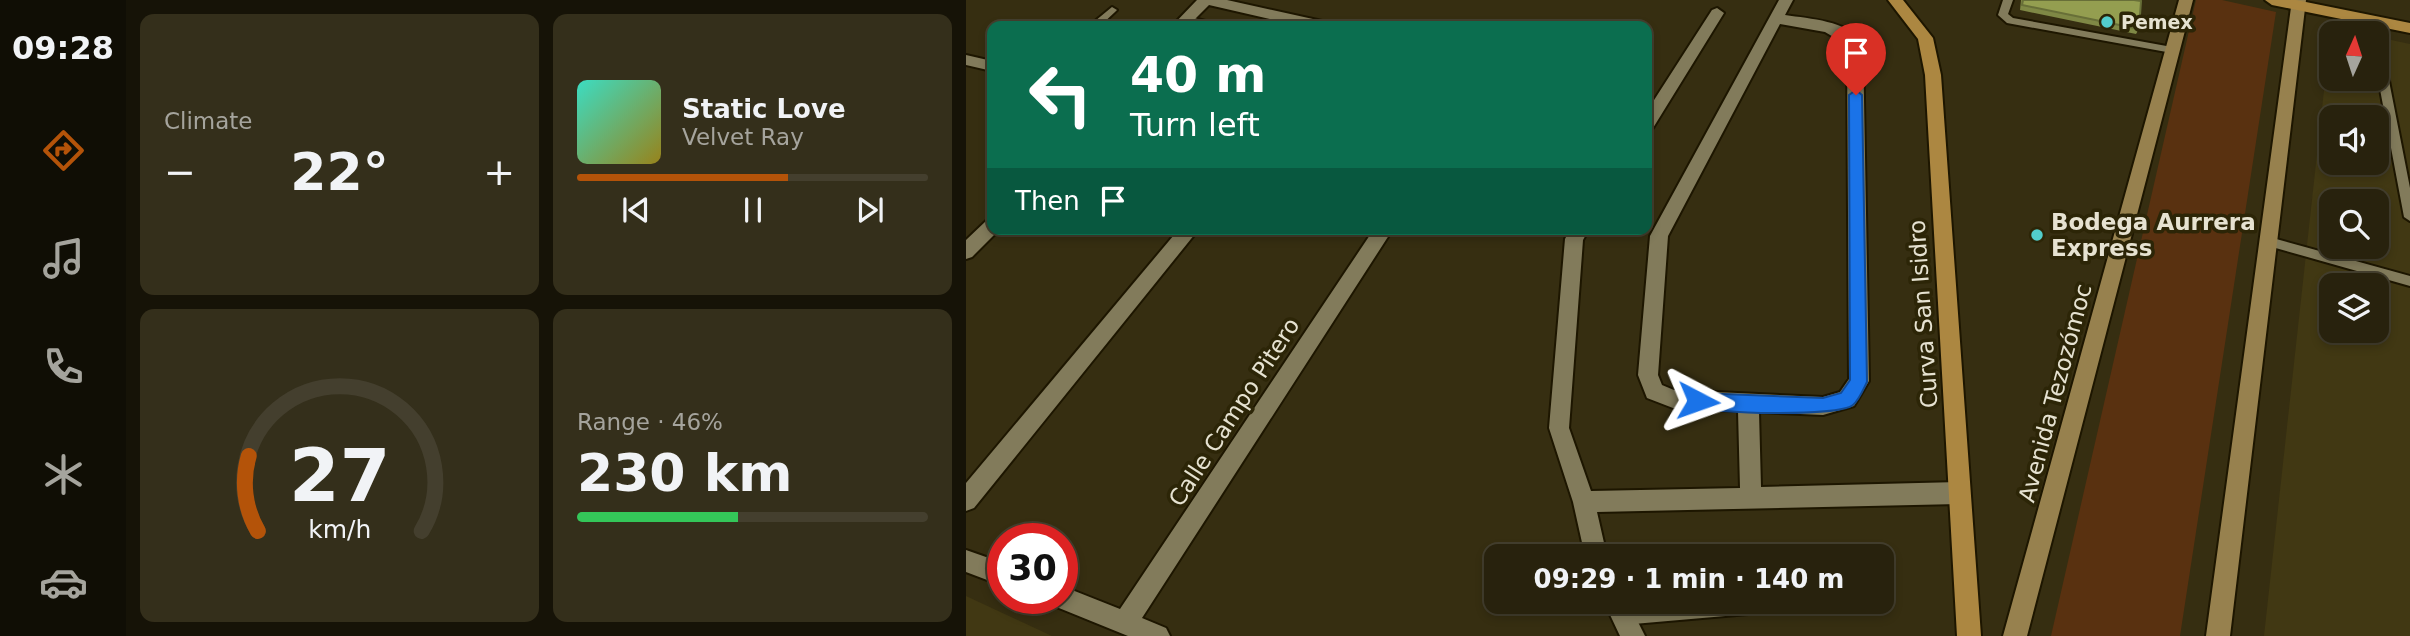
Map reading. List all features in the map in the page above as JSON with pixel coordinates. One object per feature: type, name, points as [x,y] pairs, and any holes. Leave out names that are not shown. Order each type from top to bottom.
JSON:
[{"type":"main road","name":"Curva San Isidro","points":[[1895,0],[1925,38],[1933,75],[1969,636]]},
{"type":"main road","name":"Avenida Tezozómoc","points":[[2015,636],[2186,0]]},
{"type":"main road","points":[[2272,0],[2299,3],[2355,21]]},
{"type":"main road","points":[[2218,636],[2299,3]]},
{"type":"main road","points":[[2389,27],[2410,28]]},
{"type":"street","points":[[1185,21],[1206,0],[1300,21]]},
{"type":"street","points":[[1778,19],[1834,29],[1847,34],[1855,43],[1858,382],[1847,399],[1823,406],[1748,405],[1674,399],[1654,391],[1648,375],[1659,236],[1786,0]]},
{"type":"street","points":[[1652,116],[1717,13]]},
{"type":"street","points":[[967,61],[987,65]]},
{"type":"street","points":[[966,252],[987,231]]},
{"type":"street","points":[[966,500],[1185,235]]},
{"type":"street","name":"Calle Campo Pitero","points":[[1126,622],[1380,235]]},
{"type":"street","points":[[1576,235],[1559,428],[1584,502],[1593,544]]},
{"type":"street","points":[[1748,405],[1751,499]]},
{"type":"street","points":[[1584,502],[1959,493]]},
{"type":"street","points":[[966,561],[987,569]]},
{"type":"street","points":[[1078,604],[1158,636]]},
{"type":"lane","points":[[2008,0],[2003,15],[2010,21],[2172,50]]},
{"type":"lane","points":[[1099,21],[1111,10]]},
{"type":"lane","points":[[2386,91],[2410,217]]},
{"type":"lane","points":[[2269,243],[2410,281]]},
{"type":"lane","points":[[1624,618],[1670,614]]},
{"type":"shaded area","points":[[2196,0],[2222,0],[2276,12],[2180,636],[2051,636]]},
{"type":"shaded area","points":[[2389,40],[2410,44],[2410,636],[2264,636],[2319,136],[2319,175],[2389,175],[2389,105],[2322,105],[2324,91],[2389,91]]},
{"type":"shaded area","points":[[966,596],[987,606],[987,614],[1005,614],[1052,636],[966,636]]},
{"type":"building","name":"Pemex","points":[[2023,0],[2141,1],[2139,29],[2022,5]]},
{"type":"place","name":"Pemex","points":[[2107,22]]},
{"type":"place","name":"Bodega Aurrera Express","points":[[2037,235]]},
{"type":"route","points":[[1698,401],[1823,406],[1847,399],[1858,382],[1856,95]]}]
